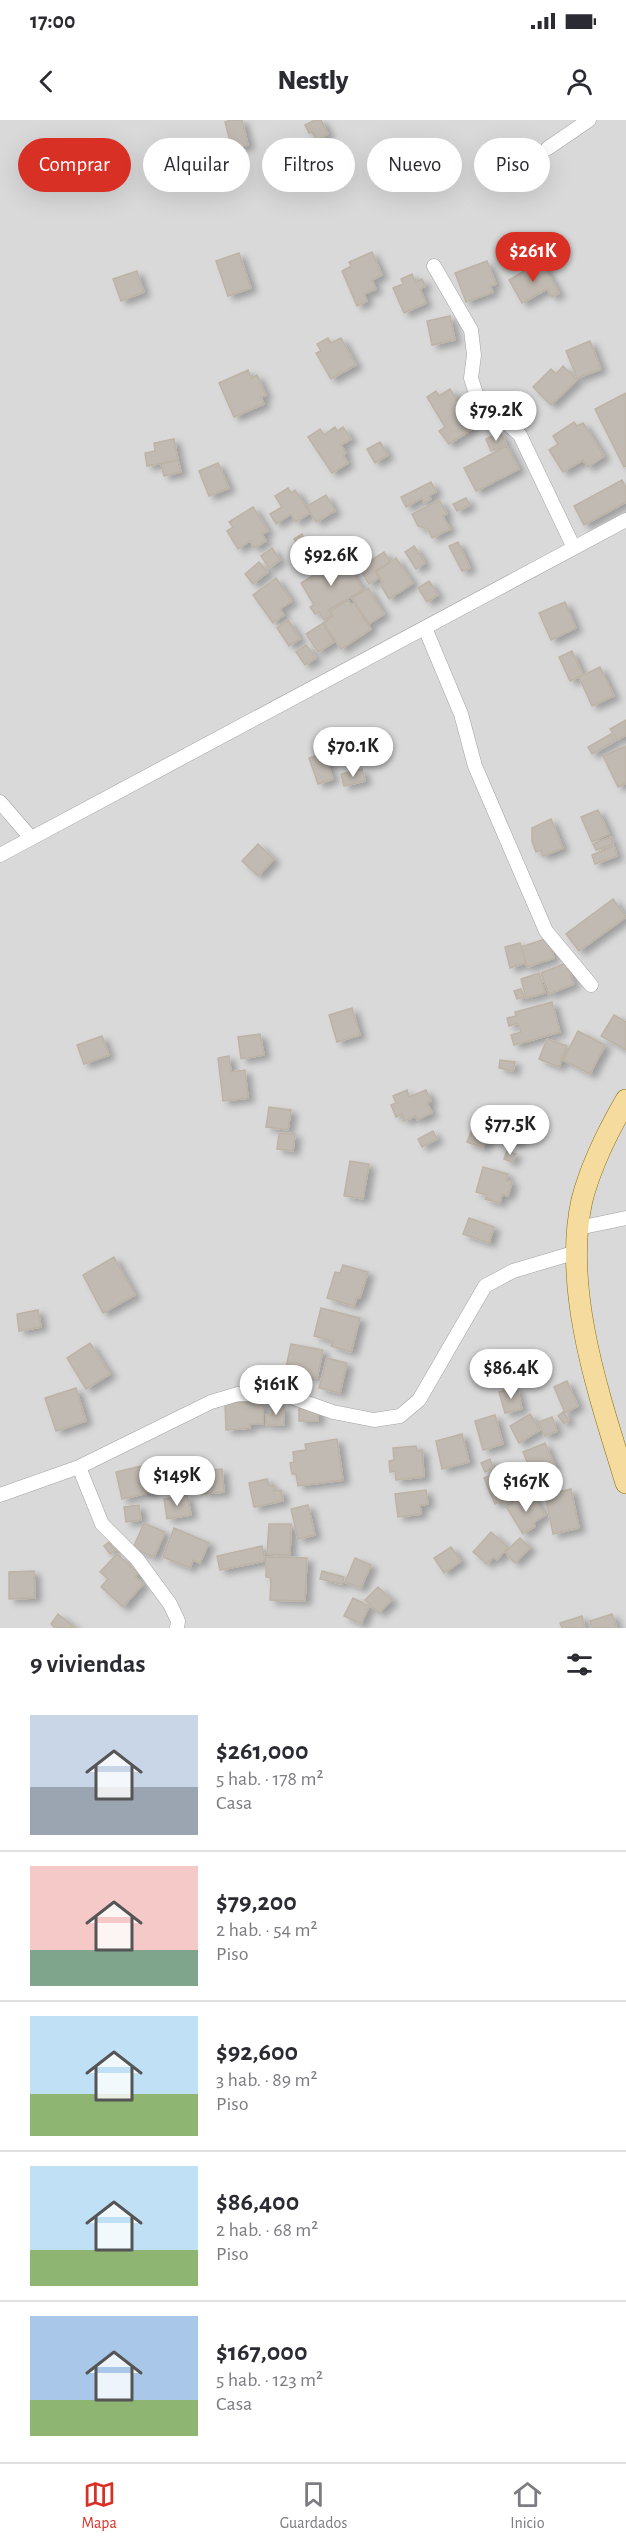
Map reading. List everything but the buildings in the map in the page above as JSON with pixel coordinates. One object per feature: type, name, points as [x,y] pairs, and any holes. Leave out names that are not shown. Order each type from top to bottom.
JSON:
[{"type":"main road","points":[[626,1100],[607,1132],[582,1200],[577,1252],[578,1287],[593,1375],[626,1483]]},
{"type":"street","points":[[550,147],[589,120]]},
{"type":"street","points":[[434,267],[471,330],[474,354],[471,378],[476,394],[520,435],[574,548]]},
{"type":"street","points":[[0,855],[626,520]]},
{"type":"street","points":[[425,628],[461,714],[475,765],[546,931],[591,985]]},
{"type":"street","points":[[0,802],[31,838]]},
{"type":"street","points":[[578,1228],[626,1218]]},
{"type":"street","points":[[0,1495],[79,1467],[211,1402],[238,1394],[285,1395],[333,1412],[374,1420],[400,1416],[419,1400],[485,1286],[513,1270],[577,1252]]},
{"type":"street","points":[[79,1467],[102,1524],[137,1559],[170,1604],[178,1621],[177,1628]]},
{"type":"shaded area","points":[[0,120],[626,120],[626,1628],[0,1628]]}]
